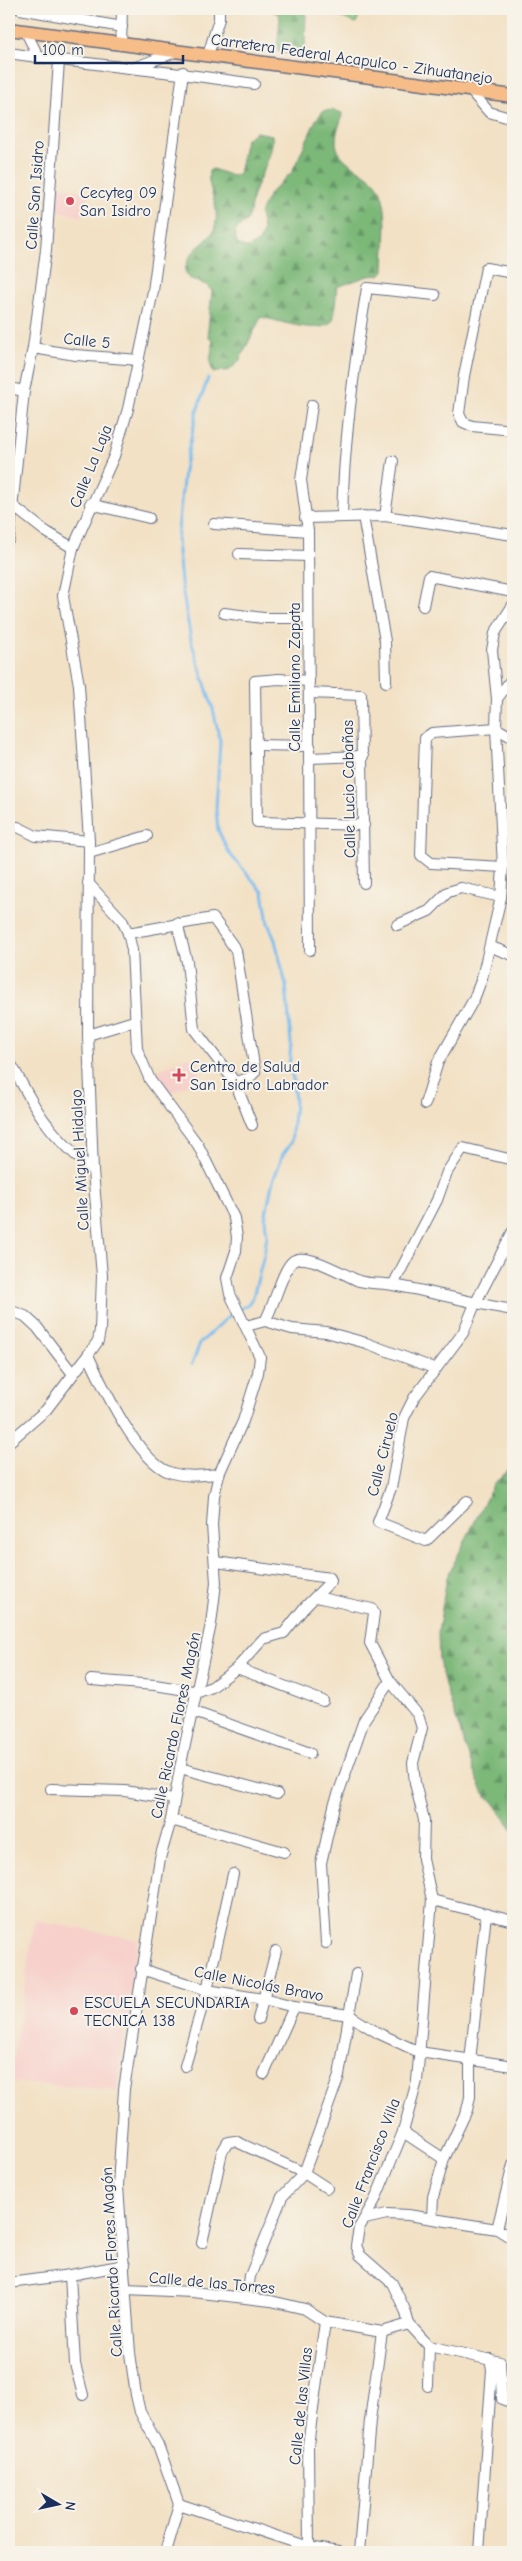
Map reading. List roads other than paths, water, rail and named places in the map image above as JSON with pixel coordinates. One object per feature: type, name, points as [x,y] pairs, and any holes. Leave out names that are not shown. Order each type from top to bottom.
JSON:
[{"type":"main road","name":"Carretera Federal Acapulco - Zihuatanejo","points":[[9,29],[513,96]]},
{"type":"street","points":[[20,9],[122,27]]},
{"type":"street","points":[[121,45],[122,9]]},
{"type":"street","points":[[208,55],[219,19],[219,9]]},
{"type":"street","points":[[26,32],[38,58]]},
{"type":"street","points":[[132,68],[175,52]]},
{"type":"street","points":[[9,53],[59,61],[183,72],[254,84]]},
{"type":"street","name":"Calle San Isidro","points":[[9,539],[24,391],[33,348],[46,250],[59,61]]},
{"type":"street","name":"Calle La Laja","points":[[89,841],[79,685],[63,596],[73,548],[90,504],[114,456],[139,360],[153,291],[183,72]]},
{"type":"street","points":[[470,90],[489,112],[513,119]]},
{"type":"street","points":[[513,273],[486,268],[459,414],[463,422],[472,426],[513,430]]},
{"type":"street","points":[[342,517],[344,451],[351,408],[354,363],[367,288],[435,295]]},
{"type":"street","name":"Calle 5","points":[[33,348],[76,355],[139,360]]},
{"type":"street","points":[[9,388],[24,391]]},
{"type":"street","name":"Calle Emiliano Zapata","points":[[310,950],[308,531],[301,480],[312,405]]},
{"type":"street","points":[[385,516],[393,462]]},
{"type":"street","points":[[90,504],[149,518]]},
{"type":"street","points":[[13,506],[73,548]]},
{"type":"street","points":[[363,516],[385,641],[386,682]]},
{"type":"street","points":[[305,518],[385,516],[513,535]]},
{"type":"street","points":[[214,524],[308,531]]},
{"type":"street","points":[[239,554],[308,556]]},
{"type":"street","points":[[423,606],[429,576],[513,592]]},
{"type":"street","points":[[425,1104],[438,1062],[474,999],[490,947],[501,897],[503,867],[496,728],[497,699],[492,650],[495,633],[513,606]]},
{"type":"street","points":[[224,613],[263,618],[308,618]]},
{"type":"street","points":[[497,699],[513,677]]},
{"type":"street","points":[[309,681],[255,680],[257,822],[364,825]]},
{"type":"street","name":"Calle Lucio Cabañas","points":[[309,693],[361,695],[364,883]]},
{"type":"street","points":[[503,867],[431,863],[421,855],[425,738],[432,733],[496,728],[513,738]]},
{"type":"street","points":[[257,745],[310,746]]},
{"type":"street","points":[[309,758],[363,756]]},
{"type":"street","points":[[9,826],[18,827],[36,836],[89,841]]},
{"type":"street","points":[[89,854],[147,836]]},
{"type":"street","name":"Calle Miguel Hidalgo","points":[[9,1442],[46,1410],[88,1355],[98,1340],[100,1330],[102,1276],[93,1171],[88,1035],[89,841]]},
{"type":"street","points":[[88,883],[122,920],[128,933],[213,918],[236,950],[255,1072],[249,1078],[236,1082]]},
{"type":"street","points":[[397,925],[429,911],[448,892],[461,888],[501,897]]},
{"type":"street","points":[[177,923],[187,962],[194,1028],[236,1082],[252,1125]]},
{"type":"street","name":"Calle Ricardo Flores Magón","points":[[128,933],[132,950],[134,1021],[137,1049],[150,1080],[198,1145],[234,1218],[237,1236],[236,1251],[227,1278],[230,1294],[260,1357],[258,1373],[243,1421],[219,1474],[214,1496],[212,1525],[216,1562],[211,1624],[194,1712],[173,1799],[171,1820],[160,1858],[141,1969],[124,2090],[118,2186],[125,2265],[125,2289],[136,2395],[140,2412],[171,2476],[179,2504]]},
{"type":"street","points":[[490,947],[513,955]]},
{"type":"street","points":[[88,1035],[134,1021]]},
{"type":"street","points":[[9,1061],[25,1091],[47,1124],[65,1146],[93,1171]]},
{"type":"street","points":[[393,1284],[437,1200],[448,1172],[463,1148],[513,1160]]},
{"type":"street","name":"Calle Ciruelo","points":[[467,1501],[426,1541],[378,1522],[391,1488],[404,1418],[414,1398],[463,1333],[475,1304],[513,1231]]},
{"type":"street","points":[[265,1321],[272,1309],[286,1270],[297,1259],[311,1259],[362,1282],[393,1284],[475,1304],[513,1310]]},
{"type":"street","points":[[9,1310],[25,1316],[38,1328],[73,1374]]},
{"type":"street","points":[[246,1326],[265,1321],[292,1329],[326,1332],[366,1343],[436,1369]]},
{"type":"street","points":[[88,1355],[110,1403],[147,1455],[167,1472],[180,1476],[219,1474]]},
{"type":"street","points":[[91,1680],[154,1685],[198,1692],[212,1686],[238,1668],[262,1639],[284,1633],[304,1608],[331,1581],[330,1578],[216,1562]]},
{"type":"street","name":"Calle Francisco Villa","points":[[316,1597],[372,1609],[374,1613],[370,1643],[390,1681],[418,1715],[422,1728],[414,1769],[424,1820],[423,1859],[432,1900],[417,2081],[403,2132],[375,2200],[359,2228],[356,2245],[360,2255],[392,2283],[405,2310],[409,2324],[429,2346]]},
{"type":"street","points":[[238,1668],[323,1701]]},
{"type":"street","points":[[326,1943],[321,1863],[334,1806],[364,1720],[390,1681]]},
{"type":"street","points":[[194,1712],[310,1753]]},
{"type":"street","points":[[180,1768],[277,1794]]},
{"type":"street","points":[[51,1789],[125,1791],[173,1799]]},
{"type":"street","points":[[171,1820],[284,1852]]},
{"type":"street","points":[[185,2066],[207,1990],[233,1874]]},
{"type":"street","points":[[432,1900],[513,1921]]},
{"type":"street","points":[[432,2218],[433,2197],[444,2159],[467,2110],[470,2097],[470,2061],[486,1914]]},
{"type":"street","points":[[258,2018],[276,1952]]},
{"type":"street","name":"Calle Nicolás Bravo","points":[[141,1969],[207,1990],[263,1999],[294,2007],[349,2015],[378,2033],[419,2052],[513,2066]]},
{"type":"street","points":[[247,2298],[250,2276],[282,2197],[304,2173],[339,2076],[356,1974]]},
{"type":"street","points":[[264,2074],[294,2007]]},
{"type":"street","points":[[403,2132],[444,2159]]},
{"type":"street","points":[[202,2243],[222,2152],[228,2142],[235,2140],[304,2173],[327,2188]]},
{"type":"street","points":[[497,2229],[513,2165]]},
{"type":"street","points":[[375,2200],[387,2214]]},
{"type":"street","points":[[365,2219],[387,2214],[432,2218],[497,2229],[513,2239]]},
{"type":"street","points":[[9,2282],[70,2276],[125,2265]]},
{"type":"street","points":[[70,2276],[75,2364],[83,2395]]},
{"type":"street","name":"Calle de las Torres","points":[[125,2289],[193,2292],[247,2298],[305,2309],[325,2322],[382,2332],[409,2324]]},
{"type":"street","name":"Calle de las Villas","points":[[310,2550],[308,2445],[325,2322]]},
{"type":"street","points":[[359,2552],[370,2420],[382,2332]]},
{"type":"street","points":[[428,2386],[429,2346],[500,2362],[502,2398],[513,2403]]},
{"type":"street","points":[[480,2552],[492,2369],[490,2359]]},
{"type":"street","points":[[165,2552],[179,2504],[310,2550],[338,2552]]},
{"type":"waterway","points":[[192,1364],[200,1343],[228,1317],[248,1304],[253,1297],[264,1255],[267,1235],[265,1219],[272,1184],[283,1154],[291,1143],[295,1104],[293,1078],[289,1068],[291,1043],[286,985],[275,940],[268,923],[263,892],[229,853],[218,830],[216,809],[220,741],[213,709],[191,640],[181,582],[177,542],[184,470],[197,411],[208,378]]},
{"type":"place","name":"Cecyteg 09 San Isidro","points":[[70,201]]},
{"type":"place","name":"Centro de Salud San Isidro Labrador","points":[[179,1075]]},
{"type":"place","name":"ESCUELA SECUNDARIA TECNICA 138","points":[[74,2011]]}]
